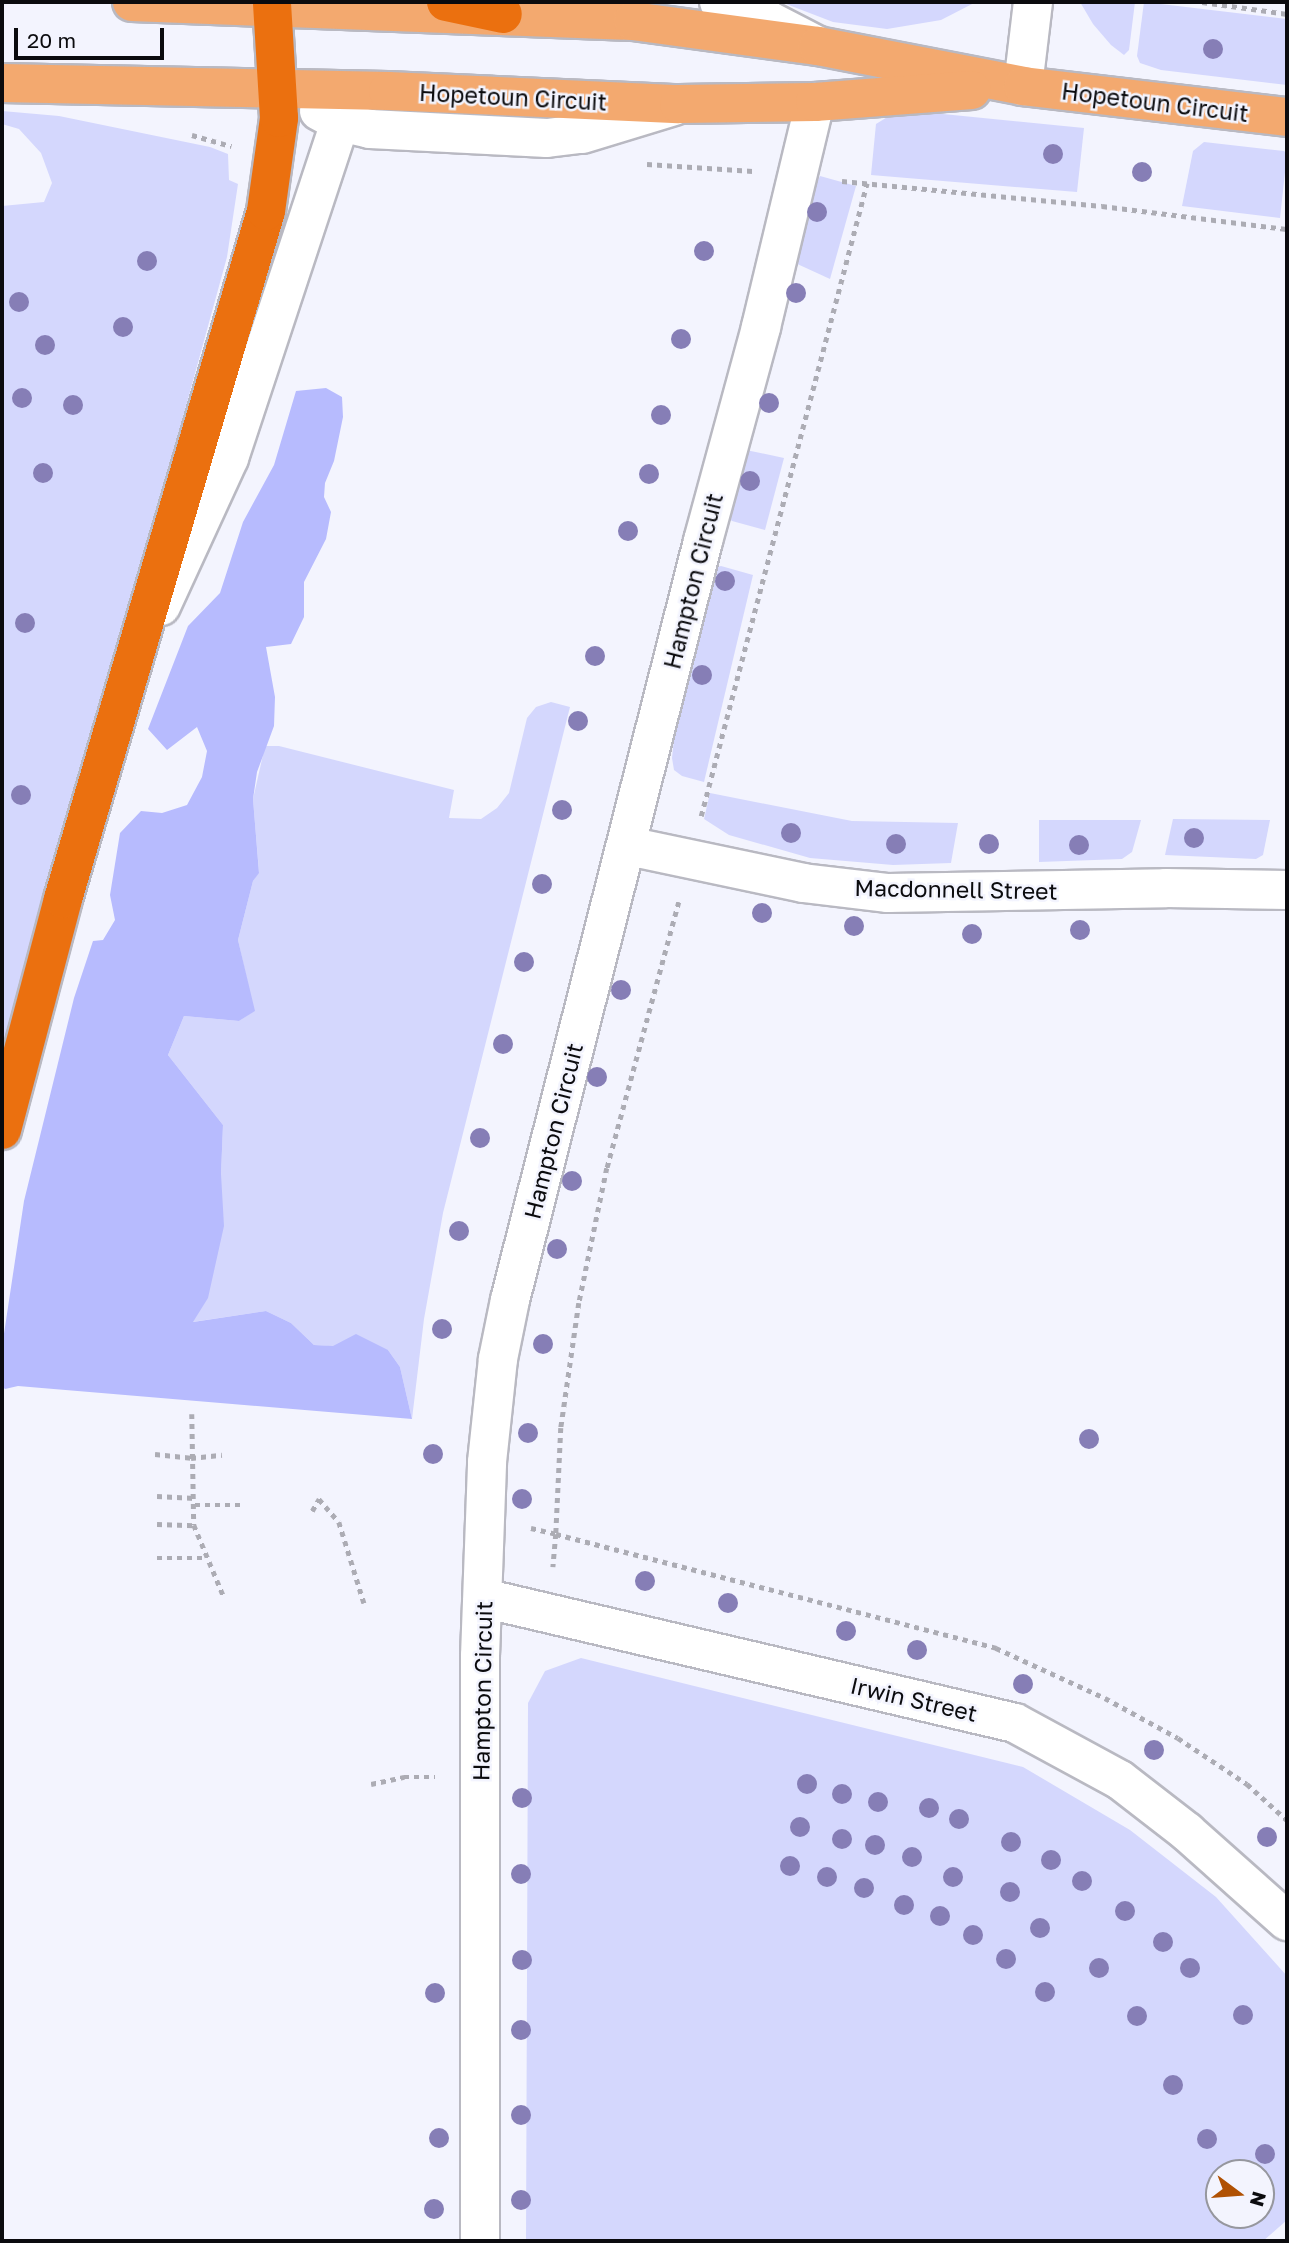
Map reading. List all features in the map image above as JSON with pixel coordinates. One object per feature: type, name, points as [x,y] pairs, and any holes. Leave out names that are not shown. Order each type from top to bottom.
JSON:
[{"type":"highway","points":[[446,2],[503,14]]},
{"type":"highway","points":[[2,1130],[63,899],[266,211],[278,142],[278,3]]},
{"type":"main road","name":"Hopetoun Circuit","points":[[132,2],[278,3],[633,21],[818,46],[1023,86],[1287,117]]},
{"type":"main road","name":"Hampton Circuit","points":[[815,102],[818,46]]},
{"type":"main road","name":"Hopetoun Circuit","points":[[2,83],[277,89],[679,104],[815,102],[1023,86]]},
{"type":"street","name":"Hopetoun Circuit","points":[[719,2],[768,20],[818,46]]},
{"type":"street","points":[[1023,86],[1032,2]]},
{"type":"street","points":[[277,89],[340,122],[393,131],[556,138],[583,134],[679,104]]},
{"type":"street","name":"Hampton Circuit","points":[[480,2241],[480,1656],[487,1462],[498,1359],[527,1234],[628,846],[815,102]]},
{"type":"street","points":[[128,677],[229,458],[340,122]]},
{"type":"street","name":"Macdonnell Street","points":[[628,846],[803,883],[888,893],[1166,888],[1287,890]]},
{"type":"street","name":"Irwin Street","points":[[483,1598],[1015,1723],[1120,1780],[1187,1832],[1287,1921]]},
{"type":"path","points":[[1202,2],[1287,14]]},
{"type":"path","points":[[747,170],[1130,209],[1287,229]]},
{"type":"path","points":[[867,183],[607,1168],[579,1303],[561,1428],[556,1534],[996,1648],[1105,1698],[1178,1738],[1247,1784],[1287,1820]]},
{"type":"path","points":[[192,1414],[194,1525],[224,1597]]},
{"type":"path","points":[[155,1454],[191,1458],[222,1455]]},
{"type":"path","points":[[157,1496],[195,1498]]},
{"type":"path","points":[[312,1511],[319,1499],[339,1522],[364,1603]]},
{"type":"path","points":[[195,1505],[243,1505]]},
{"type":"path","points":[[157,1524],[194,1525]]},
{"type":"path","points":[[157,1558],[207,1558]]},
{"type":"path","points":[[371,1784],[404,1777],[438,1777]]},
{"type":"shaded area","points":[[781,2],[976,2],[941,20],[887,29],[833,22]]},
{"type":"shaded area","points":[[1080,2],[1135,2],[1129,50],[1124,55],[1111,45],[1093,24]]},
{"type":"shaded area","points":[[1144,2],[1287,19],[1287,85],[1161,70],[1140,63],[1137,56]]},
{"type":"shaded area","points":[[2,111],[59,116],[210,147],[228,154],[229,180],[238,184],[227,257],[2,1076],[2,206],[44,202],[52,183],[41,153],[19,129],[2,124]]},
{"type":"shaded area","points":[[913,111],[1084,128],[1077,192],[871,175],[876,124],[889,116]]},
{"type":"shaded area","points":[[1204,142],[1284,151],[1287,154],[1280,218],[1182,206],[1193,151]]},
{"type":"shaded area","points":[[820,176],[856,186],[830,279],[793,262],[810,197]]},
{"type":"shaded area","points":[[326,388],[342,397],[343,417],[334,461],[325,483],[324,497],[331,512],[326,539],[304,582],[304,617],[291,644],[266,647],[275,697],[274,726],[257,772],[253,799],[259,873],[253,881],[238,940],[255,1011],[239,1021],[184,1016],[168,1055],[223,1125],[221,1174],[224,1226],[208,1298],[193,1322],[266,1311],[291,1323],[314,1345],[333,1346],[356,1334],[388,1350],[400,1367],[412,1419],[18,1386],[5,1389],[2,1386],[2,1347],[24,1201],[74,998],[93,941],[103,940],[115,920],[110,895],[120,833],[141,811],[162,813],[187,805],[202,777],[207,751],[197,727],[167,750],[148,729],[188,626],[220,593],[243,522],[274,465],[296,391]]},
{"type":"shaded area","points":[[746,450],[784,458],[765,530],[732,521],[728,517]]},
{"type":"shaded area","points":[[717,567],[753,575],[704,782],[682,776],[674,770],[672,758],[675,729]]},
{"type":"shaded area","points":[[551,702],[570,707],[443,1213],[424,1319],[412,1419],[400,1367],[388,1350],[314,1345],[291,1323],[266,1311],[192,1322],[221,1174],[223,1125],[168,1055],[184,1016],[239,1021],[254,1011],[238,940],[253,881],[259,872],[253,799],[265,746],[279,746],[454,790],[449,818],[481,819],[497,808],[509,793],[527,718],[536,707]]},
{"type":"shaded area","points":[[710,793],[852,821],[958,823],[951,863],[893,865],[810,858],[729,835],[704,819]]},
{"type":"shaded area","points":[[1173,819],[1270,820],[1263,855],[1256,859],[1165,855]]},
{"type":"shaded area","points":[[1039,820],[1141,820],[1132,852],[1122,859],[1039,862]]},
{"type":"shaded area","points":[[581,1658],[1023,1767],[1130,1830],[1216,1897],[1287,1976],[1287,2220],[1263,2241],[526,2241],[528,1703],[545,1671]]}]
